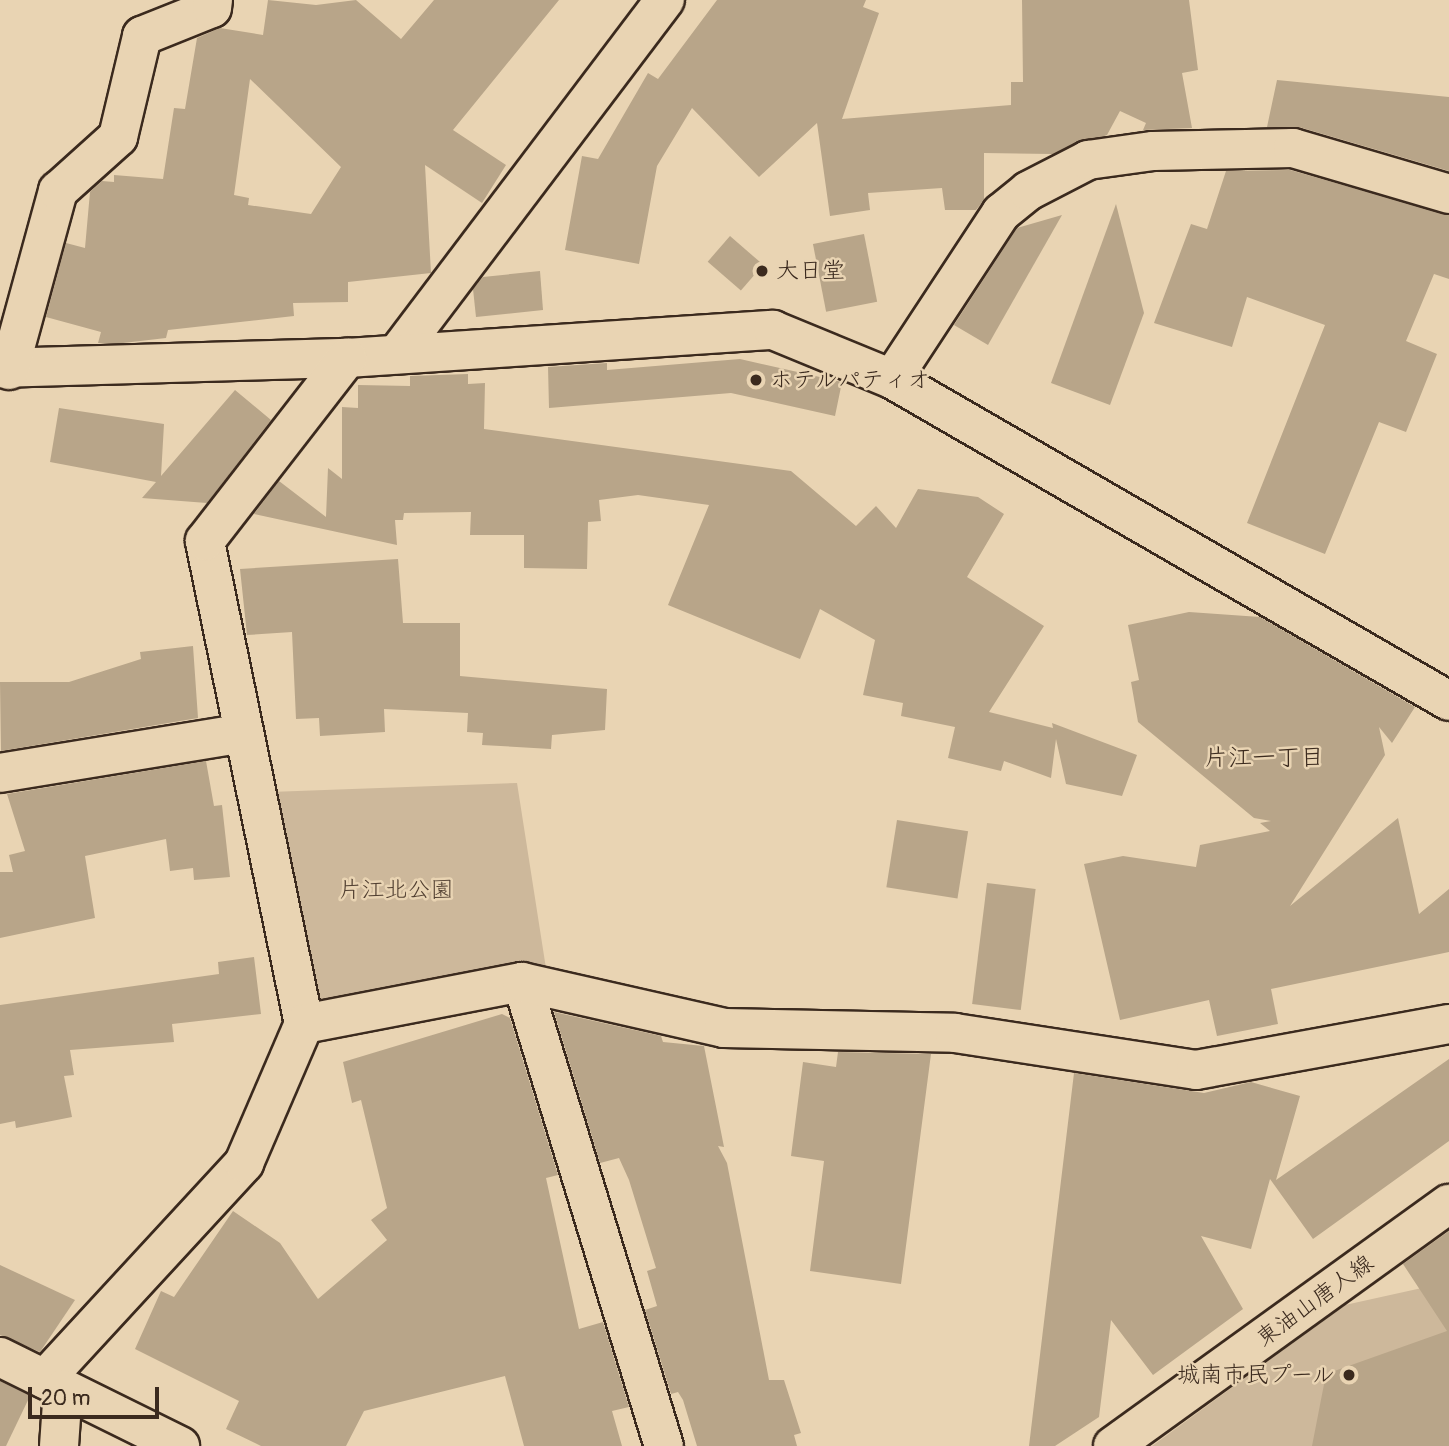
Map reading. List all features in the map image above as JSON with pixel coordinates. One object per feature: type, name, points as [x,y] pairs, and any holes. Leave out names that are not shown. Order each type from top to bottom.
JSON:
[{"type":"street","points":[[213,0],[212,8],[142,36],[118,137],[58,191],[4,369],[347,358],[773,330],[892,379],[1449,701]]},
{"type":"street","points":[[397,354],[665,0]]},
{"type":"street","points":[[892,379],[1001,213],[1028,191],[1088,160],[1153,151],[1293,148],[1449,194]]},
{"type":"street","points":[[59,1446],[54,1384],[244,1163],[304,1024],[205,541],[347,358]]},
{"type":"street","points":[[0,773],[243,733]]},
{"type":"street","points":[[304,1024],[522,982],[724,1028],[955,1034],[1196,1070],[1449,1024]]},
{"type":"street","points":[[522,982],[664,1446]]},
{"type":"street","name":"東油山唐人線","points":[[1113,1446],[1449,1204]]},
{"type":"street","points":[[0,1357],[180,1446]]},
{"type":"green space","name":"片江北公園","points":[[517,783],[547,975],[310,1006],[270,792]]},
{"type":"green space","name":"城南市民プール","points":[[1449,1282],[1449,1446],[1152,1446],[1345,1305]]},
{"type":"building","points":[[268,0],[316,5],[356,0],[401,39],[434,0],[559,0],[453,130],[506,165],[482,203],[425,165],[431,273],[348,282],[348,302],[293,303],[294,316],[168,330],[166,338],[123,343],[98,343],[101,332],[46,317],[66,243],[85,248],[90,192],[102,181],[114,182],[114,175],[163,179],[174,108],[185,109],[197,38],[220,28],[263,35]],"holes":[[[250,79],[341,167],[311,214],[248,205],[249,198],[234,195]]]},
{"type":"building","points":[[717,0],[866,0],[863,7],[879,13],[842,119],[1011,105],[1011,82],[1023,82],[1022,0],[1189,0],[1198,70],[1182,73],[1192,128],[1143,130],[1146,123],[1120,111],[1107,135],[1053,154],[984,153],[984,200],[976,210],[945,210],[942,188],[868,193],[870,210],[830,216],[817,123],[759,177],[692,108],[657,166],[639,264],[565,250],[582,156],[598,159],[648,73],[658,79]]},
{"type":"building","points":[[1277,80],[1449,97],[1449,171],[1299,127],[1267,127]]},
{"type":"building","points":[[1290,170],[1449,215],[1449,279],[1434,274],[1406,341],[1437,354],[1406,432],[1379,422],[1325,554],[1247,523],[1325,325],[1247,297],[1232,347],[1154,323],[1191,224],[1207,229],[1226,171]]},
{"type":"building","points":[[1116,204],[1144,313],[1110,405],[1051,383]]},
{"type":"building","points":[[1062,215],[988,345],[954,325],[1017,228]]},
{"type":"building","points":[[864,234],[877,302],[826,312],[813,244]]},
{"type":"building","points":[[730,236],[763,265],[741,291],[708,262]]},
{"type":"building","points":[[540,271],[543,310],[476,317],[473,289],[483,277]]},
{"type":"building","points":[[740,359],[842,382],[835,416],[731,393],[549,408],[548,367],[607,363],[607,370]]},
{"type":"building","points":[[468,374],[468,384],[485,383],[484,429],[791,471],[856,526],[876,506],[896,528],[918,489],[978,497],[1004,514],[967,577],[1044,626],[989,712],[1053,728],[1052,723],[1137,755],[1122,796],[1066,784],[1056,739],[1051,778],[1004,761],[1001,771],[948,758],[955,727],[901,716],[903,703],[863,695],[875,640],[820,609],[800,659],[668,605],[709,505],[638,495],[599,500],[601,521],[588,522],[587,569],[524,568],[524,535],[470,535],[471,512],[404,513],[403,520],[395,520],[397,545],[254,514],[279,481],[326,517],[328,468],[342,479],[342,407],[358,408],[358,385],[410,386],[410,376]]},
{"type":"building","points":[[235,390],[271,420],[207,503],[142,498],[156,482],[50,462],[59,408],[164,424],[161,476]]},
{"type":"building","points":[[398,559],[403,623],[460,623],[460,676],[607,689],[605,730],[552,735],[551,749],[482,745],[483,733],[467,732],[468,713],[384,709],[385,732],[320,736],[319,718],[296,719],[292,632],[247,635],[240,569]]},
{"type":"building","points":[[1189,612],[1260,617],[1415,707],[1392,743],[1379,727],[1385,755],[1290,906],[1398,818],[1419,914],[1449,889],[1449,952],[1271,989],[1278,1024],[1217,1036],[1209,1000],[1120,1020],[1084,864],[1123,856],[1196,867],[1200,845],[1270,831],[1260,823],[1271,821],[1254,818],[1138,722],[1131,682],[1139,680],[1128,625]]},
{"type":"building","points":[[193,646],[198,718],[1,751],[0,682],[69,682],[141,659],[140,652]]},
{"type":"building","points":[[206,761],[214,806],[222,805],[230,877],[194,880],[193,868],[170,871],[166,839],[85,856],[95,918],[0,938],[0,872],[13,872],[9,855],[25,851],[7,794]]},
{"type":"building","points":[[897,820],[968,831],[957,898],[886,887]]},
{"type":"building","points":[[987,883],[1036,889],[1021,1010],[972,1004]]},
{"type":"building","points":[[254,957],[261,1014],[172,1024],[174,1042],[70,1050],[74,1075],[64,1076],[72,1117],[16,1128],[15,1121],[0,1124],[0,1005],[219,974],[218,962]]},
{"type":"building","points":[[554,1012],[661,1036],[663,1042],[704,1046],[724,1147],[718,1146],[727,1163],[769,1380],[784,1380],[801,1433],[794,1435],[797,1446],[697,1446],[683,1400],[678,1392],[671,1394],[645,1310],[657,1306],[647,1271],[656,1268],[629,1180],[619,1158],[600,1163]]},
{"type":"building","points":[[502,1014],[510,1018],[558,1175],[546,1178],[579,1329],[603,1322],[629,1407],[612,1411],[622,1446],[524,1446],[505,1376],[364,1411],[346,1446],[261,1446],[226,1429],[239,1401],[135,1349],[161,1291],[174,1297],[233,1211],[280,1243],[318,1299],[387,1240],[371,1220],[387,1208],[361,1100],[352,1103],[343,1062]]},
{"type":"building","points":[[838,1052],[931,1054],[901,1284],[810,1271],[824,1161],[791,1156],[803,1062],[836,1067]]},
{"type":"building","points":[[1449,1059],[1449,1141],[1313,1239],[1270,1179],[1251,1249],[1201,1236],[1243,1309],[1153,1375],[1111,1320],[1099,1417],[1055,1446],[1029,1446],[1074,1073],[1204,1093],[1251,1082],[1300,1096],[1276,1180]]},
{"type":"building","points":[[1449,1231],[1449,1446],[1312,1446],[1326,1374],[1447,1331],[1403,1264]]},
{"type":"building","points":[[0,1265],[75,1300],[40,1352],[0,1335]]},
{"type":"building","points":[[0,1381],[30,1396],[6,1446],[0,1446]]},
{"type":"place","name":"大日堂","points":[[762,271]]},
{"type":"place","name":"ホテルパティオ","points":[[756,380]]},
{"type":"place","name":"城南市民プール","points":[[1349,1375]]},
{"type":"district","name":"片江一丁目","points":[[1264,758]]}]
